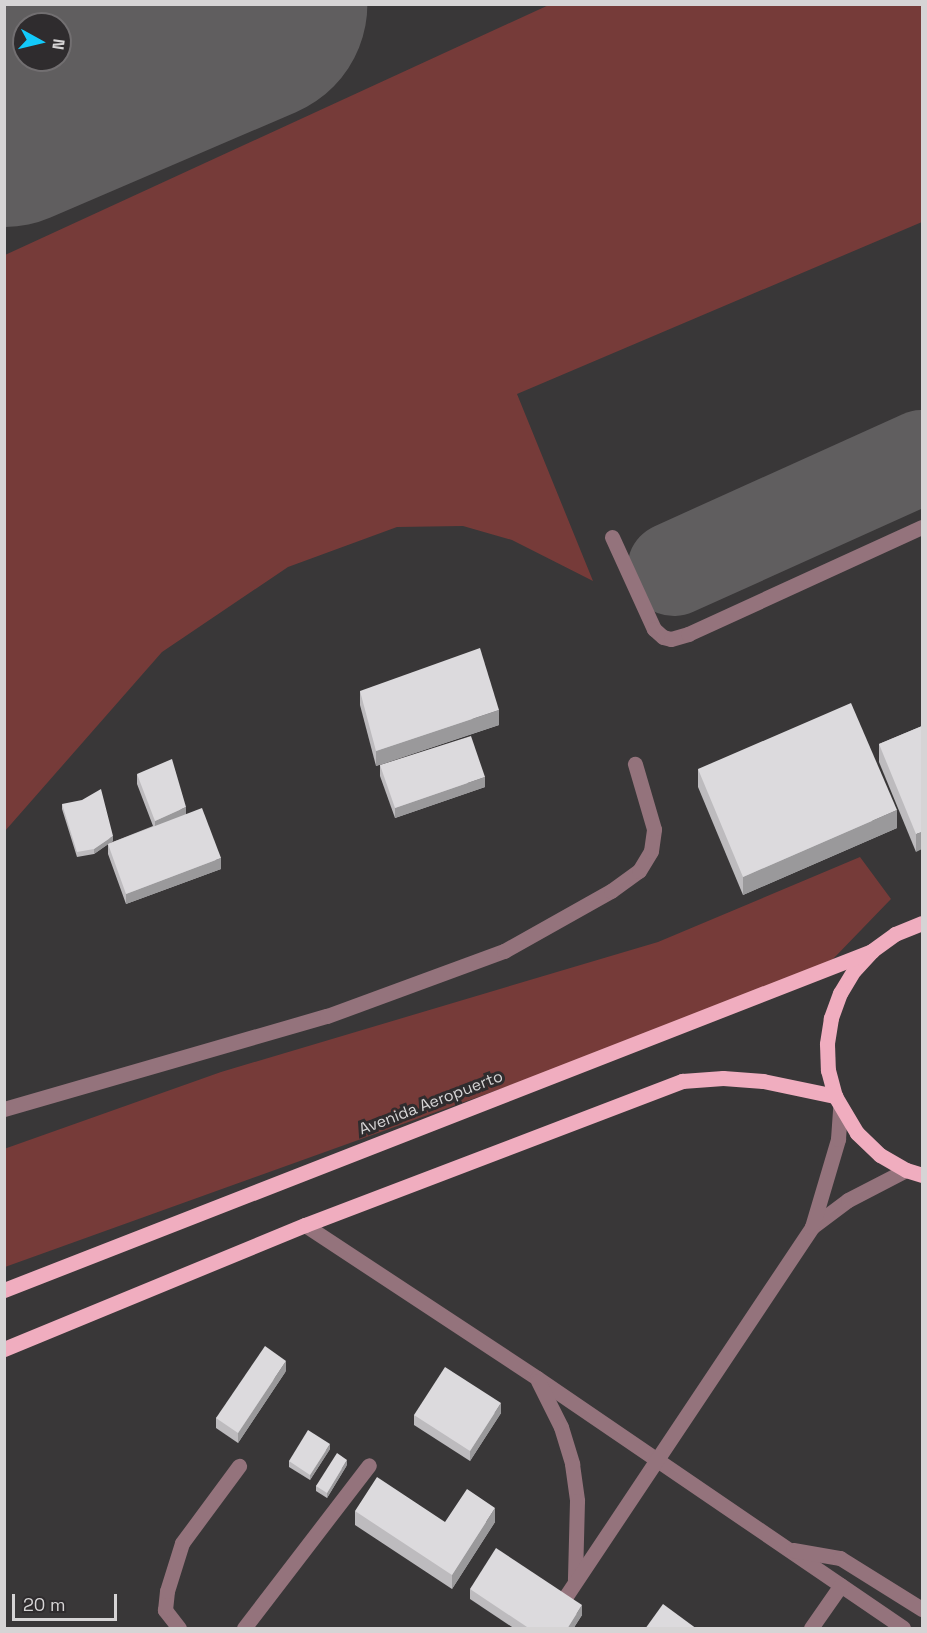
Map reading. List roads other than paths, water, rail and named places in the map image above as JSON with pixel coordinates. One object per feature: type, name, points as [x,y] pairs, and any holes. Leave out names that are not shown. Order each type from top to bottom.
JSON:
[{"type":"main road","points":[[922,923],[896,934],[872,951],[854,970],[840,993],[831,1018],[827,1044],[828,1062],[838,1102],[857,1133],[880,1155],[906,1170],[922,1175]]},
{"type":"main road","name":"Avenida Aeropuerto","points":[[4,1290],[872,951]]},
{"type":"main road","points":[[4,1349],[305,1225],[682,1081],[723,1078],[763,1081],[838,1102]]},
{"type":"street","points":[[612,537],[654,629],[663,637],[671,639],[922,527]]},
{"type":"street","points":[[4,1110],[327,1016],[504,951],[611,891],[639,871],[651,851],[654,829],[635,764]]},
{"type":"street","points":[[562,1602],[812,1227],[838,1139],[838,1102]]},
{"type":"street","points":[[812,1227],[848,1200],[906,1170]]},
{"type":"street","points":[[305,1225],[537,1378],[903,1629]]},
{"type":"street","points":[[537,1378],[561,1427],[572,1464],[577,1501],[575,1581]]},
{"type":"street","points":[[244,1629],[369,1465]]},
{"type":"street","points":[[179,1629],[165,1610],[167,1591],[182,1543],[239,1466]]},
{"type":"street","points":[[790,1550],[840,1558],[922,1609]]},
{"type":"street","points":[[811,1629],[841,1585]]}]
